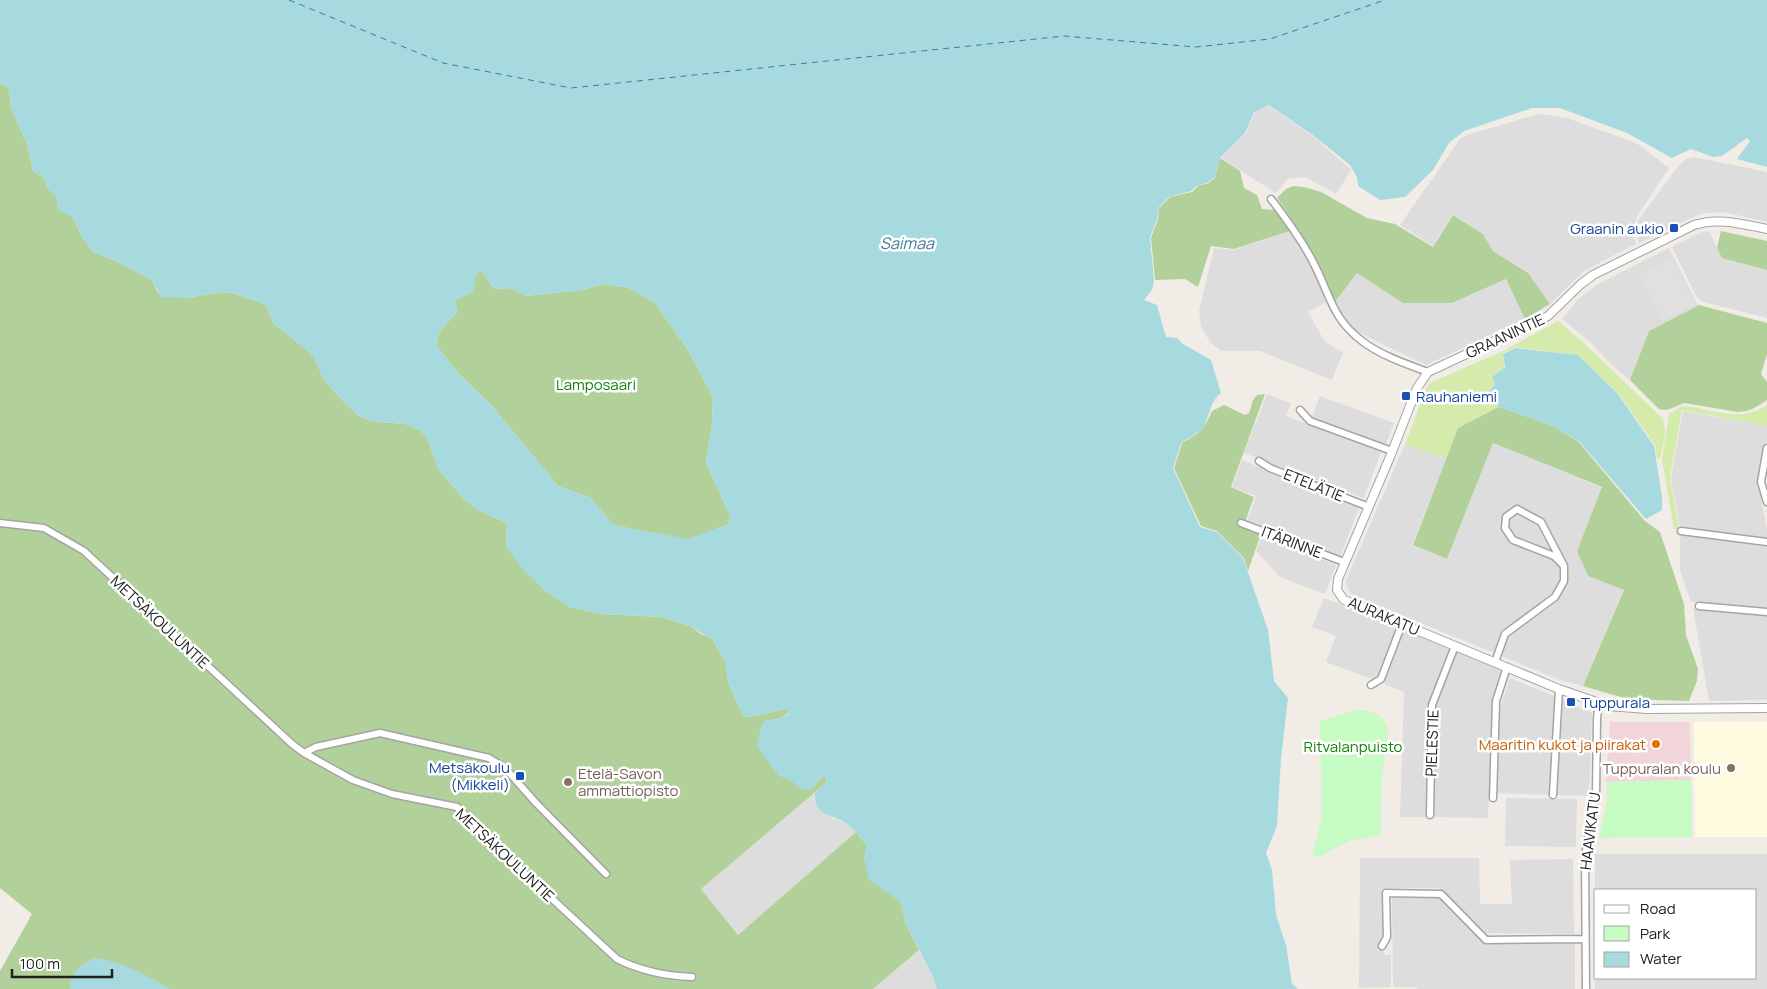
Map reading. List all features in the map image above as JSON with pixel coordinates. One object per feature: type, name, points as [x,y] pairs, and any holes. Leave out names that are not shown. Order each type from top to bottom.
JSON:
[{"type":"street","points":[[1271,199],[1299,236],[1317,270],[1334,310],[1345,325],[1361,340],[1375,349],[1428,372]]},
{"type":"street","name":"GRAANINTIE","points":[[1428,372],[1548,316],[1593,275],[1694,225],[1722,221],[1767,229]]},
{"type":"street","name":"AURAKATU","points":[[1428,372],[1416,388],[1369,507],[1344,562],[1337,585],[1340,597],[1559,689],[1599,703],[1623,708],[1647,709],[1767,708]]},
{"type":"street","points":[[1300,410],[1310,421],[1392,451]]},
{"type":"street","points":[[1767,448],[1761,482],[1767,502]]},
{"type":"street","name":"ETELÄTIE","points":[[1259,461],[1270,468],[1369,507]]},
{"type":"street","points":[[1495,662],[1505,634],[1555,598],[1564,581],[1564,566],[1541,522],[1518,509],[1506,517],[1505,528],[1513,540],[1554,556],[1564,566]]},
{"type":"street","name":"METSÄKOULUNTIE","points":[[0,523],[44,528],[84,551],[304,753],[353,780],[392,794],[457,807],[520,869],[617,959],[637,969],[692,977]]},
{"type":"street","name":"ITÄRINNE","points":[[1241,523],[1344,562]]},
{"type":"street","points":[[1681,531],[1767,542]]},
{"type":"street","points":[[1699,606],[1767,612]]},
{"type":"street","points":[[1370,685],[1381,679],[1402,624]]},
{"type":"street","name":"PIELESTIE","points":[[1430,815],[1432,705],[1455,646]]},
{"type":"street","points":[[1492,798],[1496,701],[1508,667]]},
{"type":"street","points":[[1553,795],[1559,689]]},
{"type":"street","name":"HAAVIKATU","points":[[1586,989],[1585,854],[1596,795],[1597,718],[1599,703]]},
{"type":"street","points":[[304,753],[316,747],[380,733],[489,758],[505,768],[536,803],[606,874]]},
{"type":"street","points":[[1382,946],[1387,937],[1386,892],[1441,894],[1486,940],[1585,939]]},
{"type":"shaded area","points":[[1269,106],[1314,137],[1351,170],[1336,194],[1302,177],[1288,179],[1276,193],[1221,158],[1246,133],[1255,111]]},
{"type":"shaded area","points":[[1542,114],[1567,118],[1633,142],[1669,168],[1637,216],[1632,233],[1636,244],[1584,271],[1550,304],[1528,273],[1493,251],[1483,234],[1453,214],[1433,246],[1400,225],[1460,139],[1467,135]]},
{"type":"shaded area","points":[[1694,157],[1767,172],[1767,222],[1720,212],[1700,214],[1639,243],[1636,226],[1639,219],[1679,165],[1686,159]]},
{"type":"shaded area","points":[[1291,231],[1314,270],[1326,302],[1308,312],[1325,342],[1343,352],[1332,380],[1260,351],[1221,351],[1210,342],[1201,327],[1199,311],[1214,248],[1234,250]]},
{"type":"shaded area","points":[[1709,231],[1722,258],[1767,270],[1767,318],[1703,302],[1696,296],[1672,247],[1702,232]]},
{"type":"shaded area","points":[[1669,248],[1698,305],[1649,331],[1630,380],[1614,367],[1589,341],[1562,319],[1578,299],[1598,284]]},
{"type":"shaded area","points":[[1672,257],[1696,304],[1663,321],[1639,274]]},
{"type":"shaded area","points":[[1357,273],[1404,303],[1452,303],[1506,279],[1525,319],[1426,365],[1355,330],[1343,316],[1335,302]]},
{"type":"shaded area","points":[[1267,394],[1291,403],[1286,416],[1381,452],[1364,498],[1244,453]]},
{"type":"shaded area","points":[[1320,396],[1394,423],[1386,444],[1312,417]]},
{"type":"shaded area","points":[[1683,411],[1767,426],[1767,439],[1758,484],[1767,529],[1767,540],[1680,529],[1671,478]]},
{"type":"shaded area","points":[[1493,443],[1602,488],[1577,551],[1588,576],[1624,589],[1583,686],[1560,680],[1362,599],[1350,593],[1346,585],[1346,580],[1405,444],[1446,459],[1412,545],[1447,559]]},
{"type":"shaded area","points":[[1242,460],[1360,506],[1340,557],[1247,521],[1256,496],[1232,487]]},
{"type":"shaded area","points":[[1680,534],[1767,545],[1767,609],[1691,602],[1680,570]]},
{"type":"shaded area","points":[[1262,536],[1336,565],[1325,594],[1280,577],[1256,551]]},
{"type":"shaded area","points":[[1324,598],[1398,628],[1377,681],[1326,662],[1336,636],[1312,627]]},
{"type":"shaded area","points":[[1693,608],[1767,615],[1767,700],[1709,701]]},
{"type":"shaded area","points":[[1404,630],[1449,648],[1429,705],[1427,817],[1400,817],[1404,692],[1384,684]]},
{"type":"shaded area","points":[[1457,652],[1502,671],[1492,701],[1488,818],[1434,817],[1436,701]]},
{"type":"shaded area","points":[[1510,678],[1554,696],[1551,795],[1496,793],[1498,714]]},
{"type":"shaded area","points":[[1561,699],[1592,713],[1589,796],[1557,795]]},
{"type":"shaded area","points":[[1610,722],[1690,722],[1691,780],[1606,782]]},
{"type":"shaded area","name":"Tuppuralan koulu","points":[[1694,722],[1767,722],[1767,837],[1695,837]]},
{"type":"shaded area","points":[[827,782],[815,793],[831,818],[845,822],[856,832],[738,935],[700,889]]},
{"type":"shaded area","points":[[1506,798],[1577,799],[1576,847],[1505,846]]},
{"type":"shaded area","points":[[1595,854],[1767,854],[1767,989],[1595,989],[1595,979],[1757,979],[1757,889],[1595,889]]},
{"type":"shaded area","points":[[1360,858],[1479,858],[1480,904],[1512,904],[1510,860],[1573,859],[1574,934],[1483,933],[1439,888],[1385,888],[1384,955],[1391,955],[1391,987],[1359,988]]},
{"type":"shaded area","points":[[1392,898],[1439,898],[1485,944],[1575,943],[1575,989],[1417,989],[1416,987],[1393,987]]},
{"type":"shaded area","points":[[919,950],[937,989],[873,989]]},
{"type":"green space","points":[[0,84],[6,85],[9,90],[11,107],[28,147],[33,171],[44,178],[48,188],[57,198],[58,208],[73,217],[82,237],[93,252],[116,261],[152,280],[158,293],[185,298],[221,292],[232,293],[267,305],[273,323],[307,350],[315,359],[324,380],[359,416],[380,422],[405,424],[420,430],[428,439],[438,469],[464,499],[478,510],[505,522],[507,526],[506,547],[544,590],[570,607],[602,614],[662,617],[690,626],[713,640],[726,663],[728,682],[743,715],[748,717],[784,709],[788,711],[789,713],[781,718],[765,721],[778,775],[813,788],[822,776],[826,778],[827,782],[701,889],[738,935],[856,832],[867,846],[864,858],[901,902],[906,924],[919,950],[873,989],[0,989],[0,971],[32,914],[0,888]]},
{"type":"green space","points":[[1220,158],[1240,171],[1244,188],[1257,195],[1262,209],[1276,210],[1290,231],[1234,249],[1211,246],[1198,287],[1185,279],[1155,280],[1151,238],[1158,219],[1159,208],[1170,197],[1192,192],[1199,185],[1207,184],[1215,178]]},
{"type":"green space","points":[[1293,186],[1321,192],[1367,218],[1395,224],[1433,247],[1453,215],[1483,234],[1493,251],[1528,273],[1550,304],[1525,319],[1506,279],[1452,303],[1403,303],[1357,273],[1335,302],[1309,248],[1277,198],[1286,189]]},
{"type":"green space","points":[[1721,231],[1767,241],[1767,270],[1722,258],[1717,248]]},
{"type":"green space","name":"Lamposaari","points":[[479,271],[483,272],[494,289],[511,288],[526,296],[582,290],[605,284],[629,288],[655,303],[688,350],[713,397],[712,425],[706,462],[730,516],[729,524],[688,540],[613,525],[591,498],[558,486],[492,406],[457,372],[436,345],[439,332],[457,312],[455,300],[472,292],[475,277]]},
{"type":"green space","points":[[1699,305],[1767,323],[1767,354],[1761,374],[1767,382],[1767,400],[1760,405],[1741,412],[1685,403],[1662,410],[1630,380],[1649,331]]},
{"type":"green space","points":[[1558,321],[1585,344],[1662,418],[1665,433],[1660,459],[1657,459],[1655,445],[1618,393],[1578,355],[1515,347],[1503,353],[1504,367],[1492,377],[1495,383],[1489,390],[1496,399],[1499,408],[1458,428],[1446,459],[1405,444],[1430,383],[1503,351]]},
{"type":"green space","points":[[1265,394],[1231,487],[1254,497],[1245,522],[1263,528],[1248,571],[1244,558],[1217,531],[1201,526],[1174,468],[1182,443],[1200,431],[1212,411],[1224,405],[1245,415],[1249,413],[1253,400],[1257,395]]},
{"type":"green space","points":[[1767,405],[1767,426],[1682,410],[1670,477],[1679,529],[1674,529],[1662,459],[1669,414],[1685,406],[1727,414],[1737,414],[1748,413]]},
{"type":"green space","points":[[1499,407],[1551,425],[1578,441],[1645,521],[1660,532],[1684,604],[1686,635],[1698,669],[1697,681],[1689,701],[1627,699],[1583,686],[1624,590],[1588,576],[1577,551],[1602,487],[1493,443],[1447,559],[1413,545],[1458,428]]},
{"type":"green space","name":"Ritvalanpuisto","points":[[1356,710],[1379,715],[1385,722],[1388,732],[1381,786],[1381,835],[1349,841],[1316,858],[1313,852],[1322,817],[1320,721]]},
{"type":"green space","points":[[1691,780],[1692,837],[1599,838],[1607,801],[1607,782]]},
{"type":"water","name":"Saimaa","points":[[0,0],[1767,0],[1767,167],[1737,159],[1750,141],[1747,138],[1722,156],[1713,157],[1691,149],[1672,158],[1627,133],[1560,108],[1532,108],[1464,131],[1449,143],[1433,170],[1405,197],[1380,200],[1358,186],[1357,177],[1350,165],[1314,136],[1269,105],[1254,112],[1245,133],[1220,158],[1215,177],[1207,183],[1198,185],[1191,191],[1169,197],[1159,207],[1150,238],[1154,281],[1152,290],[1144,300],[1157,305],[1166,337],[1177,338],[1183,344],[1211,360],[1221,393],[1212,404],[1202,429],[1181,443],[1173,468],[1200,527],[1217,532],[1243,558],[1268,630],[1274,681],[1288,698],[1281,759],[1277,826],[1266,853],[1272,870],[1276,915],[1286,945],[1292,984],[1298,989],[937,989],[933,977],[906,924],[901,902],[869,880],[864,858],[867,846],[846,823],[825,814],[818,807],[815,793],[827,782],[826,778],[822,776],[813,788],[806,790],[798,787],[793,782],[778,775],[760,750],[757,744],[762,724],[765,721],[781,718],[789,714],[788,711],[784,709],[748,717],[743,715],[728,682],[726,663],[713,640],[690,626],[662,617],[602,614],[569,607],[544,590],[523,569],[506,547],[507,526],[505,522],[478,510],[464,499],[438,469],[428,439],[420,430],[405,424],[380,422],[359,416],[324,380],[315,359],[307,350],[273,323],[267,305],[232,293],[221,292],[185,298],[161,297],[152,280],[116,261],[93,252],[82,237],[73,217],[60,211],[57,198],[48,188],[44,178],[33,171],[28,147],[11,107],[9,90],[6,85],[0,84]],"holes":[[[479,271],[483,272],[494,289],[511,288],[526,296],[582,290],[605,284],[629,288],[655,303],[688,350],[713,397],[712,425],[706,462],[730,516],[729,524],[688,539],[613,525],[591,498],[558,486],[492,406],[457,372],[436,345],[439,332],[457,312],[455,300],[473,292],[475,277]]]},
{"type":"water","points":[[1515,348],[1578,355],[1617,393],[1654,446],[1662,497],[1662,510],[1646,519],[1579,441],[1551,425],[1499,407],[1489,391],[1495,384],[1492,377],[1505,367],[1503,354]]},
{"type":"water","points":[[95,958],[115,962],[133,969],[169,989],[70,989],[70,983],[77,970]]},
{"type":"ferry route","points":[[289,0],[443,63],[571,88],[1064,36],[1196,47],[1270,39],[1385,0]]},
{"type":"place","name":"Graanin aukio","points":[[1674,228]]},
{"type":"place","name":"Rauhaniemi","points":[[1406,396]]},
{"type":"place","name":"Tuppurala","points":[[1571,702]]},
{"type":"place","name":"Maaritin kukot ja piirakat","points":[[1656,744]]},
{"type":"place","name":"Tuppuralan koulu","points":[[1731,768]]},
{"type":"place","name":"Metsäkoulu (Mikkeli)","points":[[520,776]]},
{"type":"place","name":"Etelä-Savon ammattiopisto","points":[[568,782]]}]
